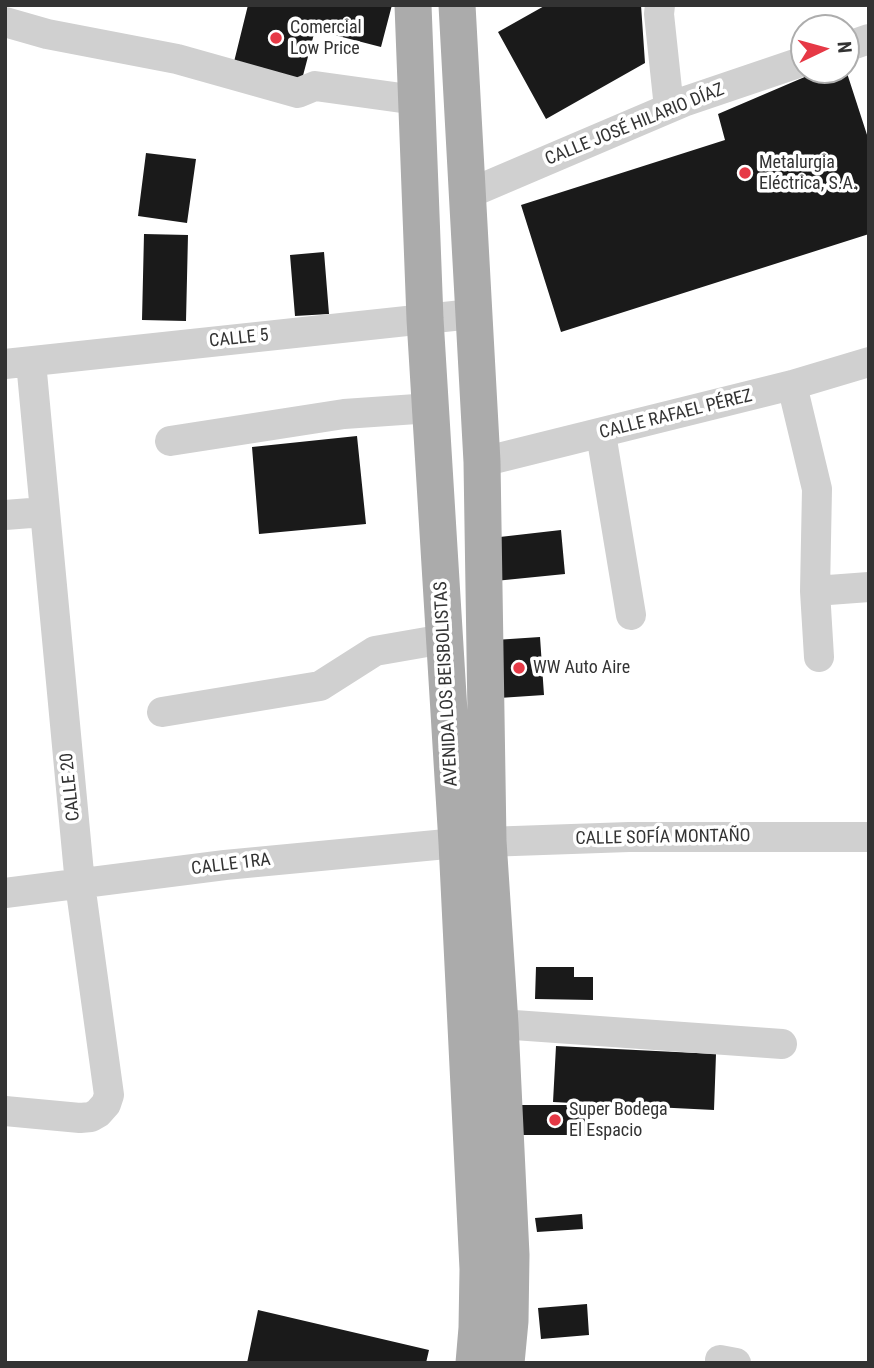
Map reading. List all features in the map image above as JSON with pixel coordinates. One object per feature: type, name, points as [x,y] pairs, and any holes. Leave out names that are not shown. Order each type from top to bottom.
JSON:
[{"type":"main road","name":"AVENIDA LOS BEISBOLISTAS","points":[[413,5],[425,319],[444,639],[500,1024],[511,1255],[506,1363]]},
{"type":"main road","name":"AVENIDA LOS BEISBOLISTAS","points":[[457,5],[482,462],[472,842],[478,1269],[474,1363]]},
{"type":"street","points":[[660,5],[669,108]]},
{"type":"street","points":[[5,22],[47,34],[177,59],[298,93],[315,86],[416,100]]},
{"type":"street","name":"CALLE JOSÉ HILARIO DÍAZ","points":[[468,194],[669,108],[790,66]]},
{"type":"street","name":"CALLE 5","points":[[18,363],[472,314]]},
{"type":"street","name":"CALLE RAFAEL PÉREZ","points":[[482,462],[792,385],[869,362]]},
{"type":"street","name":"CALLE 20","points":[[5,1111],[80,1118],[98,1113],[106,1104],[109,1095],[80,884],[44,512],[18,363]]},
{"type":"street","points":[[792,385],[817,489],[815,591],[819,657]]},
{"type":"street","points":[[170,441],[344,414],[431,408]]},
{"type":"street","points":[[601,434],[631,615]]},
{"type":"street","points":[[5,515],[44,512]]},
{"type":"street","points":[[815,591],[869,587]]},
{"type":"street","points":[[162,712],[320,686],[375,651],[444,639]]},
{"type":"street","name":"CALLE SOFÍA MONTAÑO","points":[[472,842],[642,837],[869,837]]},
{"type":"street","name":"CALLE 1RA","points":[[5,893],[225,865],[472,842]]},
{"type":"street","points":[[500,1024],[782,1044]]},
{"type":"building","name":"Comercial Low Price","points":[[248,5],[392,5],[381,47],[315,30],[300,87],[232,70]]},
{"type":"building","points":[[546,5],[641,5],[645,63],[546,119],[498,32]]},
{"type":"building","name":"Metalurgia Eléctrica, S.A.","points":[[790,83],[851,84],[869,141],[869,234],[561,332],[521,205],[725,140],[718,114]]},
{"type":"building","points":[[146,153],[196,159],[187,223],[138,216]]},
{"type":"building","points":[[144,234],[188,235],[186,321],[142,320]]},
{"type":"building","points":[[324,252],[329,314],[295,316],[290,255]]},
{"type":"building","points":[[357,436],[366,524],[259,534],[252,447]]},
{"type":"building","points":[[561,530],[565,574],[495,581],[491,538]]},
{"type":"building","name":"WW Auto Aire","points":[[540,637],[544,695],[499,698],[495,640]]},
{"type":"building","points":[[536,967],[574,967],[574,977],[593,977],[593,1000],[535,999]]},
{"type":"building","points":[[556,1046],[716,1054],[714,1110],[553,1102]]},
{"type":"building","name":"Super Bodega El Espacio","points":[[522,1105],[588,1105],[588,1135],[522,1135]]},
{"type":"building","points":[[582,1214],[583,1229],[537,1232],[535,1218]]},
{"type":"building","points":[[587,1304],[589,1335],[541,1339],[538,1308]]},
{"type":"building","points":[[258,1310],[429,1350],[426,1363],[247,1363]]},
{"type":"place","name":"Comercial Low Price","points":[[276,38]]},
{"type":"place","name":"Metalurgia Eléctrica, S.A.","points":[[745,173]]},
{"type":"place","name":"WW Auto Aire","points":[[519,668]]},
{"type":"place","name":"Super Bodega El Espacio","points":[[555,1120]]}]
